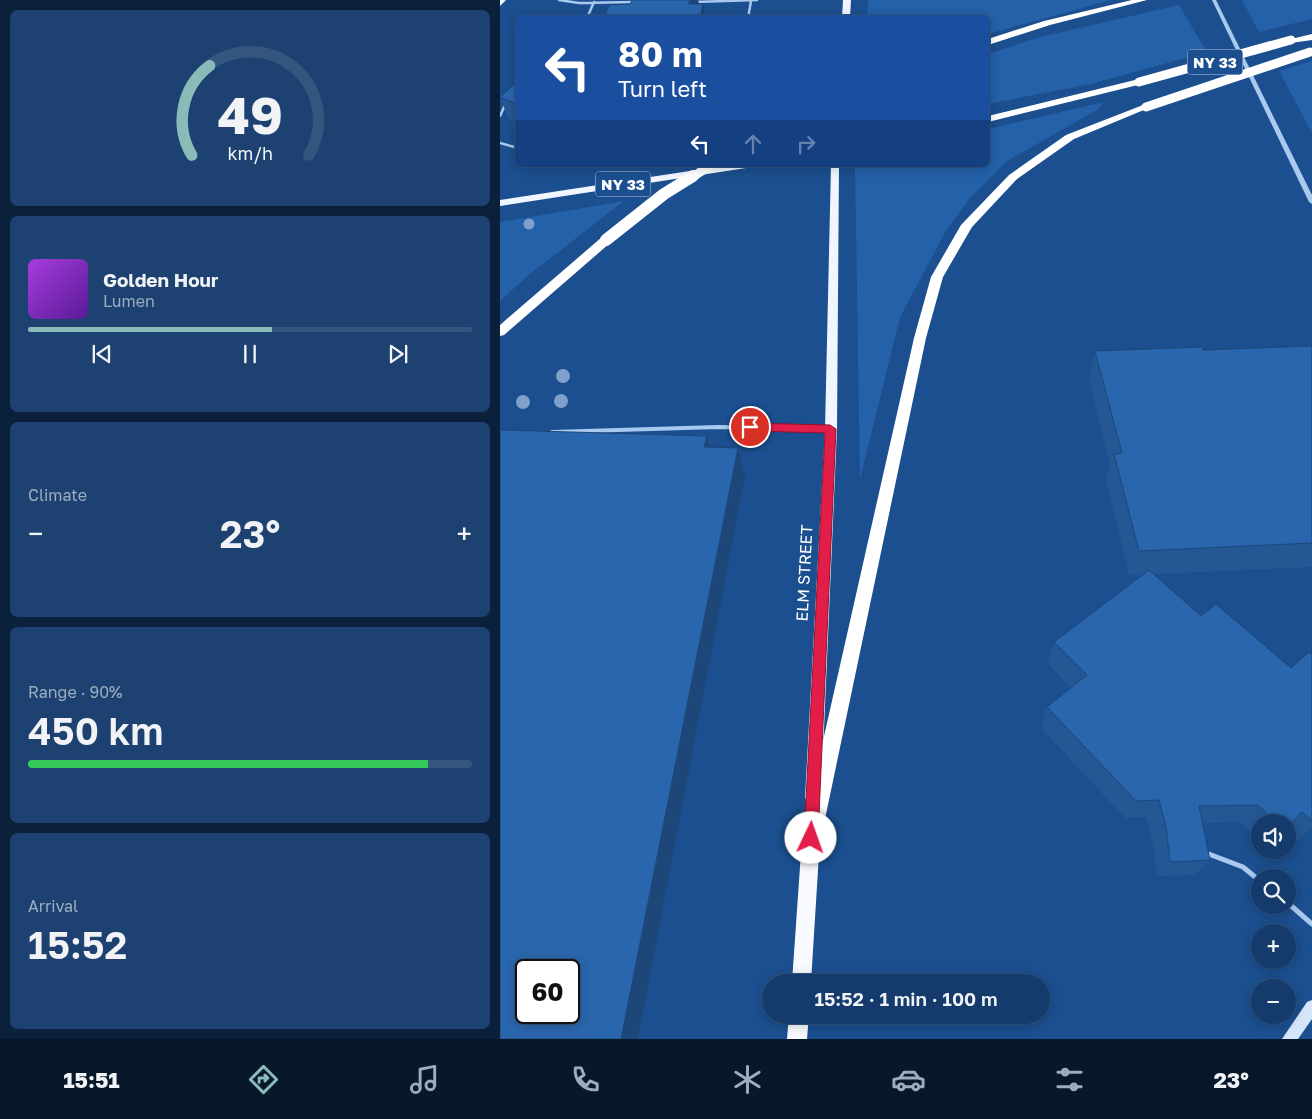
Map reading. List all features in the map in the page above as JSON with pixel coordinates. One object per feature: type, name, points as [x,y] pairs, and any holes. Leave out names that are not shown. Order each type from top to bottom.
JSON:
[{"type":"highway","points":[[990,41],[1047,24],[1143,0]]},
{"type":"highway","name":"NY 33","points":[[990,119],[1139,82],[1291,40],[1312,37]]},
{"type":"highway","points":[[811,838],[920,338],[937,277],[967,225],[1013,177],[1070,137],[1146,107],[1312,50]]},
{"type":"highway","points":[[500,332],[606,240],[664,194],[708,167]]},
{"type":"highway","name":"ELM STREET","points":[[802,974],[811,838]]},
{"type":"highway","points":[[798,1039],[799,1024]]},
{"type":"main road","points":[[500,4],[502,0]]},
{"type":"main road","points":[[846,15],[847,0]]},
{"type":"main road","name":"NY 33","points":[[500,203],[733,167]]},
{"type":"main road","name":"ELM STREET","points":[[811,838],[830,429],[835,167]]},
{"type":"main road","points":[[1289,1039],[1312,1006]]},
{"type":"street","points":[[1214,0],[1309,188],[1312,202]]},
{"type":"lane","points":[[560,0],[643,2]]},
{"type":"lane","points":[[692,2],[757,0]]},
{"type":"lane","points":[[749,15],[751,1]]},
{"type":"lane","points":[[588,15],[594,2]]},
{"type":"lane","points":[[500,116],[508,98]]},
{"type":"lane","points":[[500,142],[515,147]]},
{"type":"lane","points":[[542,432],[718,427],[830,429]]},
{"type":"lane","points":[[1200,851],[1243,867],[1251,874]]},
{"type":"lane","points":[[1296,910],[1312,924]]},
{"type":"shaded area","points":[[868,0],[1111,0],[990,33],[990,15],[867,15]]},
{"type":"shaded area","points":[[1242,0],[1312,0],[1312,19],[1259,32]]},
{"type":"shaded area","points":[[1179,5],[1207,52],[1091,84],[990,104],[990,53],[1040,37]]},
{"type":"shaded area","points":[[1312,61],[1312,133],[1279,71]]},
{"type":"shaded area","points":[[1104,102],[1097,110],[1007,161],[970,198],[946,231],[900,317],[860,480],[855,168],[990,167],[990,129]]},
{"type":"shaded area","points":[[624,201],[530,274],[500,301],[500,222]]},
{"type":"building","points":[[632,0],[690,0],[688,4],[703,4],[701,15],[605,15],[609,5],[630,4]]},
{"type":"building","points":[[515,84],[515,104],[500,97]]},
{"type":"building","points":[[1312,346],[1312,543],[1139,551],[1114,454],[1122,453],[1095,351],[1202,347],[1203,350]]},
{"type":"building","points":[[500,431],[707,436],[704,447],[738,448],[621,1039],[500,1039]]},
{"type":"building","points":[[1149,570],[1201,616],[1216,604],[1291,668],[1309,652],[1312,655],[1312,821],[1302,812],[1296,818],[1296,814],[1267,814],[1258,805],[1199,806],[1210,860],[1170,862],[1166,827],[1159,800],[1136,801],[1047,707],[1087,675],[1054,642]]},
{"type":"route","points":[[750,427],[830,429],[811,838]]}]
